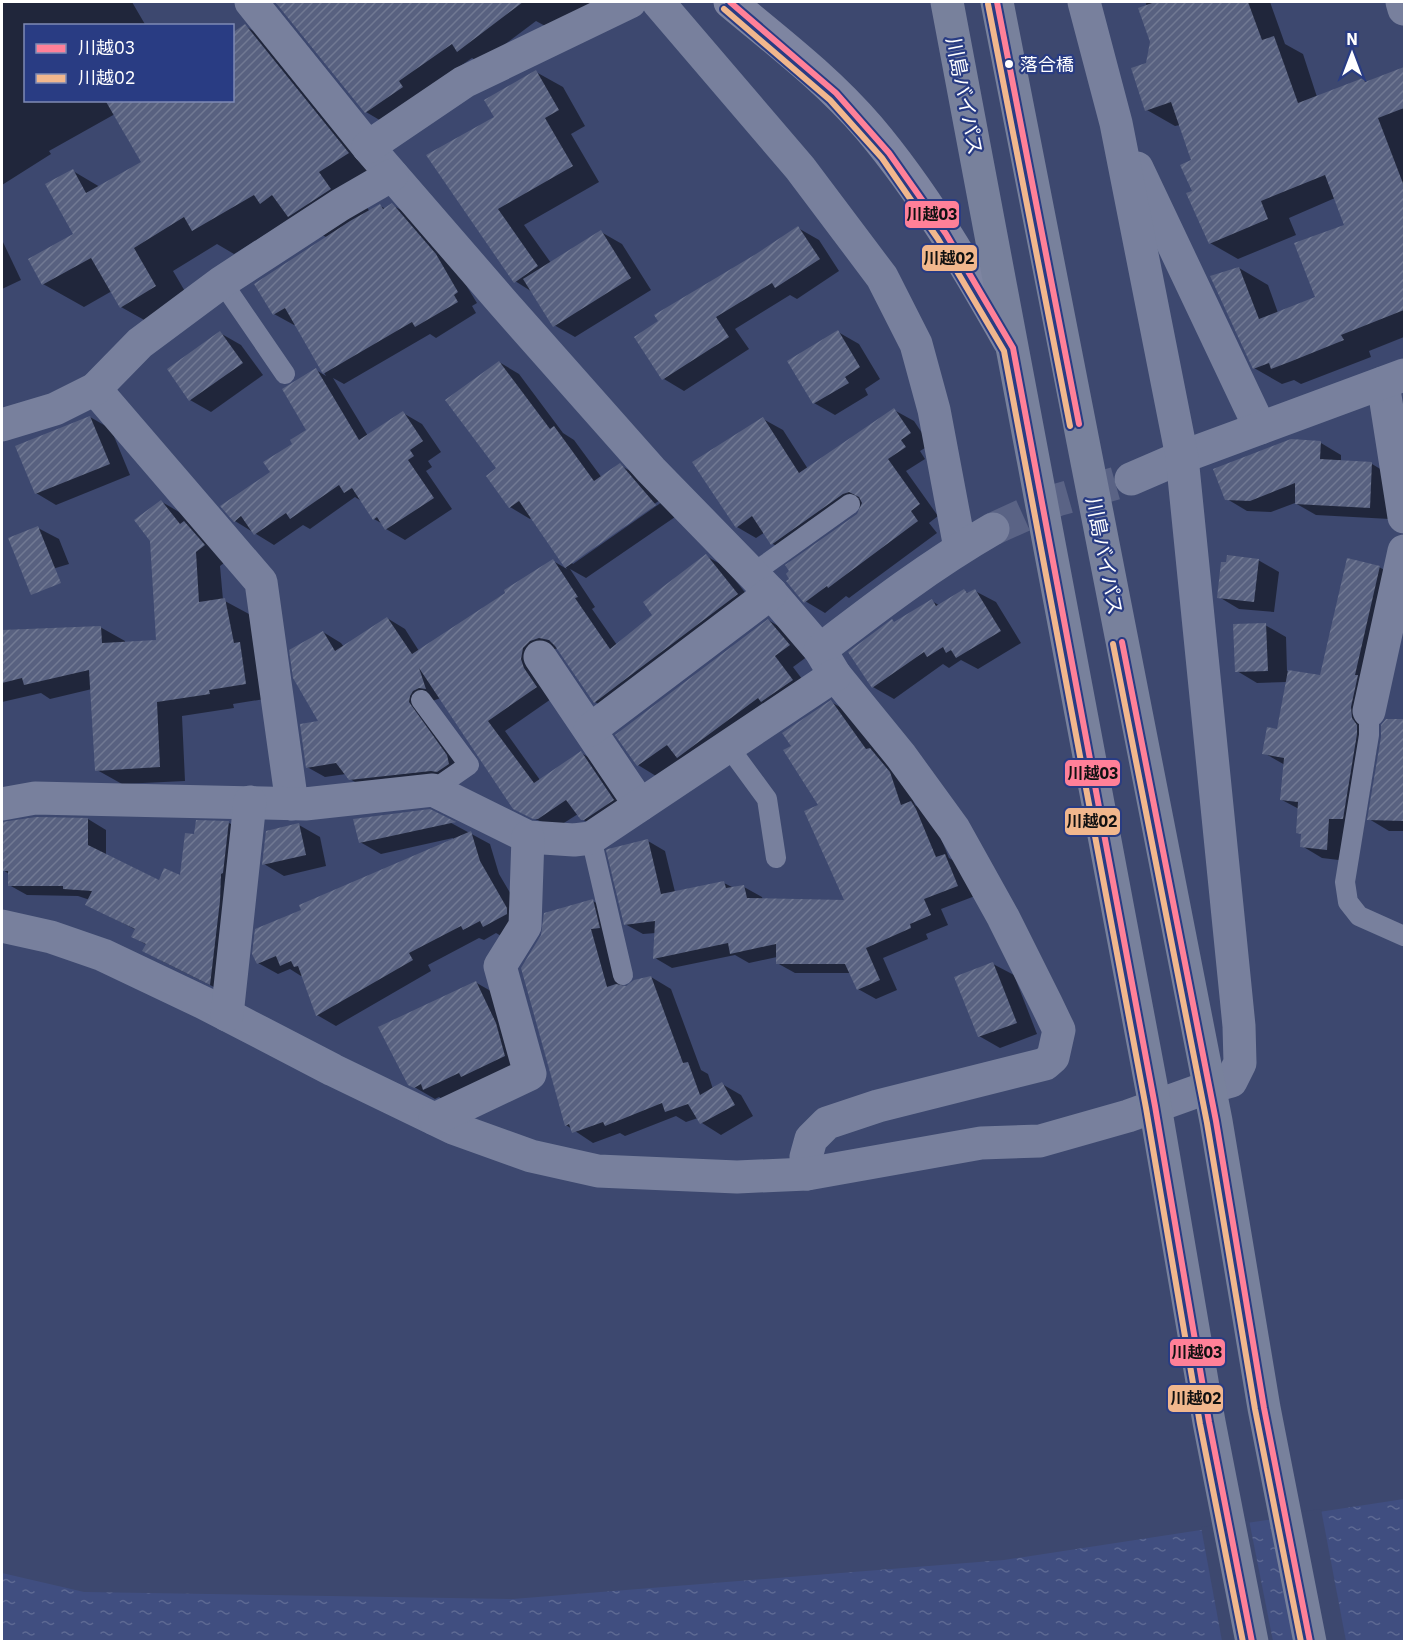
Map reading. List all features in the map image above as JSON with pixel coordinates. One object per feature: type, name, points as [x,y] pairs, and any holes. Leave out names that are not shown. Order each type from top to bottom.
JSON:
[{"type":"highway","name":"川島バイパス","points":[[947,2],[1157,1118],[1209,1422],[1252,1641]]},
{"type":"highway","name":"川島バイパス","points":[[997,2],[1216,1120],[1264,1408],[1310,1641]]},
{"type":"street","points":[[251,2],[392,175],[651,470],[762,584],[828,662],[954,829],[1003,917],[1059,1030],[1053,1056],[1044,1064],[878,1106],[827,1123],[811,1139],[806,1157],[807,1174]]},
{"type":"street","points":[[368,147],[464,82],[630,2]]},
{"type":"street","points":[[658,2],[800,168],[882,277],[915,344],[934,410],[960,548]]},
{"type":"street","points":[[730,2],[827,84],[868,127],[915,186],[966,265],[1013,348]]},
{"type":"street","points":[[2,926],[51,937],[103,955],[453,1128],[531,1156],[598,1171],[737,1177],[807,1174],[981,1143],[1040,1141],[1128,1116],[1157,1118],[1209,1087],[1231,1081],[1240,1063],[1239,1026],[1182,458],[1116,123],[1084,2]]},
{"type":"street","points":[[1402,2],[1404,9]]},
{"type":"street","points":[[1116,123],[1260,429]]},
{"type":"street","points":[[2,425],[56,409],[95,389],[140,343],[222,282],[340,205],[392,175]]},
{"type":"street","points":[[1131,479],[1394,379],[1404,517]]},
{"type":"street","points":[[95,389],[261,582],[292,804]]},
{"type":"street","points":[[2,804],[35,798],[292,804],[433,790],[528,837],[574,840],[591,838],[728,746],[828,662],[893,594],[960,548],[993,529]]},
{"type":"street","points":[[1369,711],[1403,564]]},
{"type":"street","points":[[590,730],[762,584]]},
{"type":"street","points":[[540,657],[640,805]]},
{"type":"street","points":[[227,1015],[250,802]]},
{"type":"street","points":[[435,1119],[530,1074],[500,966],[525,926],[528,837]]},
{"type":"lane","points":[[222,282],[285,374]]},
{"type":"lane","points":[[762,584],[850,504]]},
{"type":"lane","points":[[421,700],[469,765],[433,790]]},
{"type":"lane","points":[[1369,711],[1369,735],[1345,882],[1348,902],[1359,916],[1404,936]]},
{"type":"lane","points":[[728,746],[767,799],[776,858]]},
{"type":"lane","points":[[591,838],[623,975]]},
{"type":"water","points":[[1404,1499],[1404,1641],[2,1642],[2,1573],[84,1592],[513,1599],[1004,1560]]},
{"type":"pier","points":[[1321,1509],[1346,1641],[1294,1641],[1270,1516]]},
{"type":"pier","points":[[1249,1520],[1273,1641],[1222,1641],[1201,1527]]},
{"type":"building","points":[[523,2],[457,52],[452,44],[399,81],[403,87],[365,113],[276,3]]},
{"type":"building","points":[[1155,2],[1248,2],[1262,40],[1274,36],[1298,103],[1363,78],[1365,82],[1404,67],[1404,108],[1378,118],[1404,186],[1404,310],[1341,335],[1344,340],[1292,361],[1271,369],[1269,363],[1253,369],[1210,276],[1239,267],[1259,319],[1315,297],[1294,243],[1344,225],[1325,175],[1261,201],[1268,219],[1209,244],[1186,193],[1192,191],[1180,165],[1191,160],[1171,102],[1145,111],[1131,68],[1146,63],[1150,42],[1138,8]]},
{"type":"building","points":[[245,24],[349,153],[319,172],[331,189],[288,217],[272,195],[260,204],[254,195],[192,231],[184,217],[134,248],[156,286],[120,308],[91,258],[42,285],[28,259],[73,234],[45,184],[73,169],[86,193],[141,162],[106,102],[234,102],[234,32]]},
{"type":"building","points":[[536,70],[559,110],[545,118],[573,166],[498,209],[538,266],[514,283],[426,155],[494,117],[484,100]]},
{"type":"building","points":[[392,203],[436,254],[458,292],[454,295],[458,302],[415,327],[412,322],[323,374],[285,308],[273,315],[254,284],[350,221],[380,204],[383,209]]},
{"type":"building","points":[[798,226],[820,259],[775,288],[772,283],[716,317],[729,337],[662,380],[634,337],[658,321],[654,315]]},
{"type":"building","points":[[601,230],[631,278],[553,327],[523,279]]},
{"type":"building","points":[[838,330],[860,367],[845,377],[849,383],[813,404],[787,361]]},
{"type":"building","points":[[220,331],[243,363],[189,401],[167,369]]},
{"type":"building","points":[[499,361],[550,429],[554,426],[594,481],[620,463],[656,505],[565,568],[519,501],[509,508],[486,476],[496,468],[445,400]]},
{"type":"building","points":[[316,368],[359,440],[403,411],[423,441],[410,450],[414,456],[408,460],[434,498],[385,530],[377,517],[373,520],[352,488],[344,493],[339,485],[290,519],[286,513],[254,535],[241,516],[234,522],[220,506],[270,472],[263,462],[292,444],[290,440],[306,430],[282,389]]},
{"type":"building","points":[[894,408],[911,433],[901,440],[906,447],[888,459],[920,504],[911,511],[918,521],[828,588],[827,586],[804,603],[786,581],[789,579],[786,574],[789,571],[785,565],[857,514],[862,503],[859,497],[849,492],[843,494],[771,545],[752,516],[736,528],[692,462],[763,417],[799,473]]},
{"type":"building","points":[[90,416],[110,464],[35,494],[15,446]]},
{"type":"building","points":[[1291,439],[1321,441],[1320,459],[1372,462],[1370,508],[1295,504],[1295,483],[1250,501],[1225,500],[1213,469]]},
{"type":"building","points":[[161,500],[180,524],[184,521],[205,545],[196,552],[199,602],[225,598],[234,643],[240,642],[246,684],[209,690],[210,694],[157,702],[160,767],[95,771],[89,670],[24,685],[22,678],[2,683],[2,630],[101,626],[102,643],[156,640],[150,541],[134,520]]},
{"type":"building","points":[[38,526],[61,583],[31,595],[8,538]]},
{"type":"building","points":[[706,554],[738,594],[594,703],[549,640],[539,638],[530,641],[523,648],[521,659],[524,668],[537,687],[488,721],[534,783],[581,751],[614,800],[584,820],[581,820],[566,800],[538,819],[533,819],[513,809],[419,668],[426,689],[419,688],[413,691],[409,702],[447,755],[449,764],[437,772],[349,780],[336,763],[306,768],[300,724],[318,721],[293,678],[289,650],[323,631],[335,651],[387,617],[412,654],[553,559],[578,597],[575,598],[610,649],[652,615],[643,602]]},
{"type":"building","points":[[1227,555],[1259,559],[1254,602],[1217,598],[1221,562],[1226,562]]},
{"type":"building","points":[[1347,558],[1380,566],[1355,675],[1358,675],[1351,707],[1352,718],[1357,725],[1357,734],[1343,819],[1329,819],[1327,850],[1300,847],[1301,834],[1296,833],[1298,802],[1280,800],[1284,758],[1262,754],[1267,727],[1277,729],[1288,670],[1320,675]]},
{"type":"building","points":[[964,589],[967,593],[975,589],[1001,631],[956,658],[951,650],[946,653],[943,647],[927,657],[924,652],[872,688],[848,652],[892,619],[894,622],[932,599],[936,606]]},
{"type":"building","points":[[768,619],[790,645],[775,656],[793,680],[761,702],[758,698],[677,758],[667,745],[637,766],[615,735]]},
{"type":"building","points":[[1266,623],[1268,671],[1235,672],[1233,624]]},
{"type":"building","points":[[831,700],[866,749],[870,748],[890,772],[901,805],[911,801],[936,857],[945,854],[958,886],[924,899],[931,915],[910,924],[911,928],[866,948],[880,980],[857,990],[845,964],[776,964],[776,944],[730,954],[728,943],[653,959],[655,921],[624,925],[606,850],[608,849],[648,839],[661,894],[724,881],[726,888],[744,885],[747,898],[844,900],[804,811],[818,805],[783,750],[791,746],[782,733]]},
{"type":"building","points":[[1386,719],[1404,719],[1404,821],[1367,820],[1381,725]]},
{"type":"building","points":[[430,809],[456,822],[359,843],[353,819]]},
{"type":"building","points":[[36,817],[88,818],[88,845],[159,880],[164,868],[180,875],[185,833],[194,834],[196,820],[229,821],[223,873],[221,874],[210,985],[142,951],[146,944],[131,937],[135,929],[85,905],[92,891],[63,889],[63,886],[8,886],[8,871],[2,871],[2,822]]},
{"type":"building","points":[[299,823],[306,855],[262,865],[266,831]]},
{"type":"building","points":[[471,831],[480,861],[507,908],[507,914],[483,927],[480,921],[463,930],[461,926],[409,953],[413,960],[316,1016],[298,966],[294,967],[291,961],[280,966],[276,956],[257,964],[252,954],[255,929],[301,910],[299,905]]},
{"type":"building","points":[[593,899],[600,928],[591,929],[607,987],[616,984],[626,986],[634,980],[651,976],[683,1063],[688,1062],[700,1095],[722,1082],[735,1105],[700,1124],[688,1104],[665,1112],[662,1103],[605,1126],[603,1122],[572,1133],[569,1124],[565,1126],[521,968],[541,935],[544,913]]},
{"type":"building","points":[[993,962],[1017,1023],[978,1037],[954,977]]},
{"type":"building","points":[[476,981],[496,1023],[505,1056],[461,1077],[459,1073],[423,1090],[421,1084],[414,1088],[408,1085],[378,1027]]},
{"type":"tunnel","points":[[993,529],[1057,500],[1131,479]]},
{"type":"transit line","name":"川越03","points":[[730,2],[836,93],[889,153],[946,234],[1013,348],[1155,1106],[1209,1422],[1252,1642]]},
{"type":"transit line","name":"川越03","points":[[997,2],[1079,424]]},
{"type":"transit line","name":"川越02","points":[[988,4],[1070,426]]},
{"type":"transit line","name":"川越02","points":[[724,9],[830,100],[882,158],[938,239],[1004,351],[1146,1108],[1200,1424],[1243,1642]]},
{"type":"transit line","name":"川越03","points":[[1122,642],[1216,1121],[1264,1408],[1310,1642]]},
{"type":"transit line","name":"川越02","points":[[1113,644],[1207,1123],[1255,1409],[1301,1642]]},
{"type":"place","name":"落合橋","points":[[1009,64]]}]
